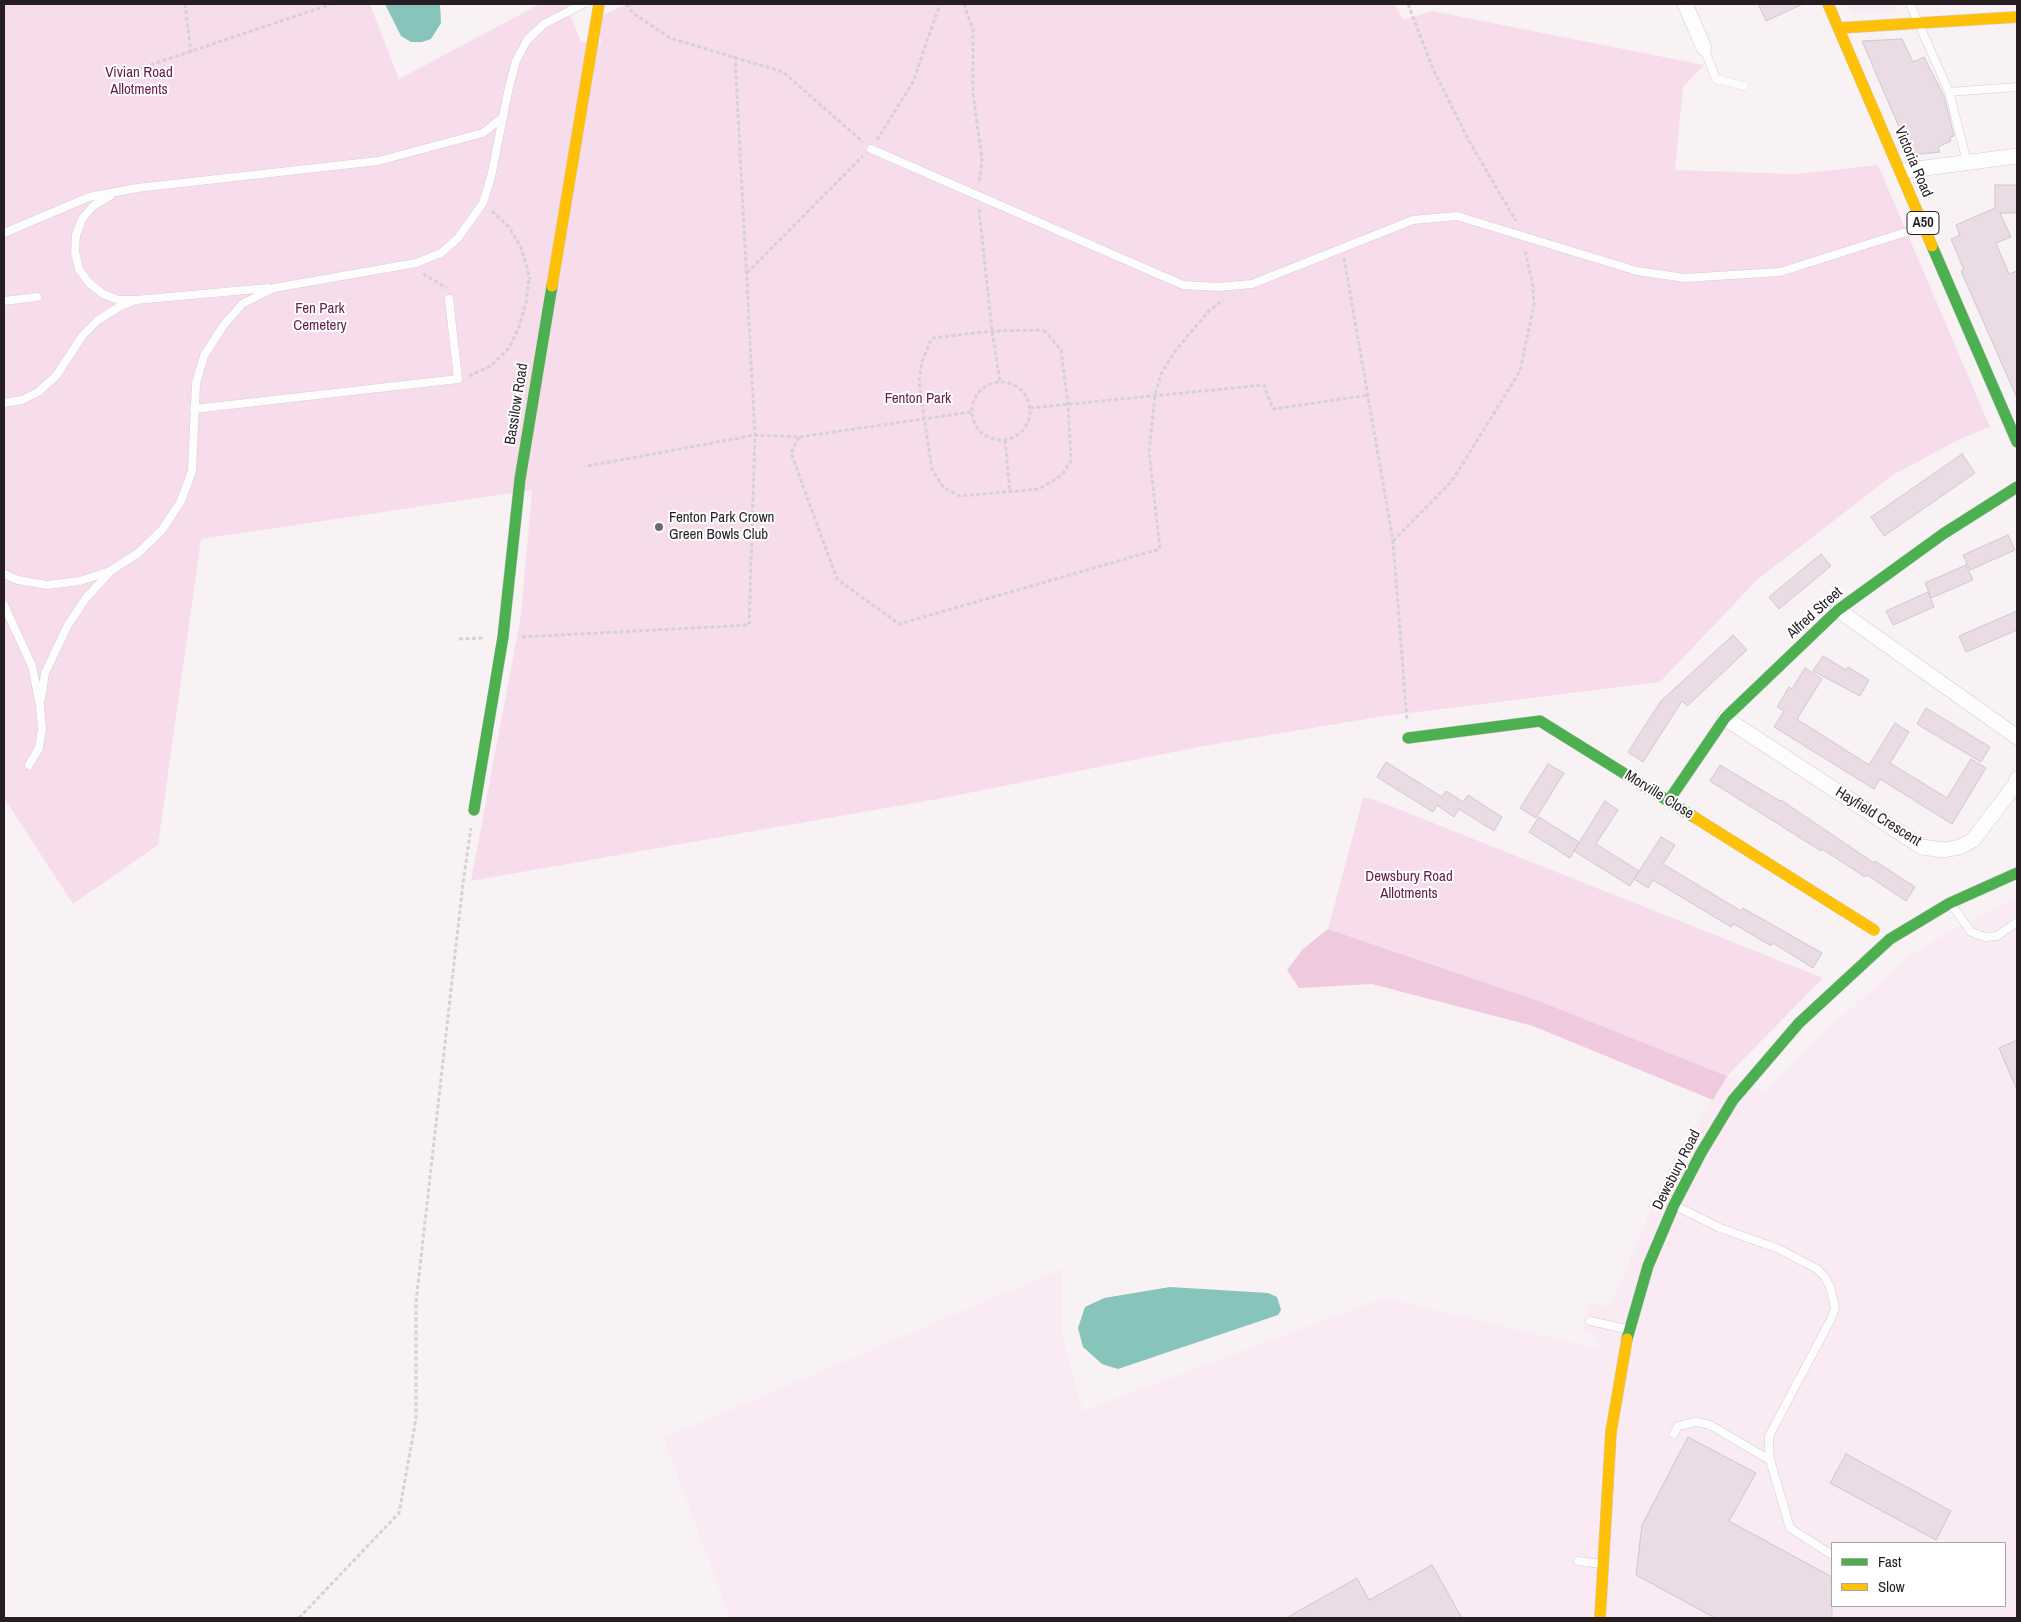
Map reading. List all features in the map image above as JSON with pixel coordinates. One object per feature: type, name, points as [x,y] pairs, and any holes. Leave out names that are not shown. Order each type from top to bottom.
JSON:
[{"type":"street","name":"Bassilow Road","points":[[474,810],[503,638],[520,478],[599,4]]},
{"type":"street","points":[[1685,4],[1704,48]]},
{"type":"street","name":"Victoria Road","points":[[1828,4],[1902,171],[2017,442]]},
{"type":"street","points":[[1839,28],[1918,22],[1998,11],[2017,16]]},
{"type":"street","points":[[1902,171],[2017,156]]},
{"type":"street","name":"Alfred Street","points":[[1669,800],[1725,718],[1838,610],[1943,534],[2017,487]]},
{"type":"street","points":[[1838,610],[2017,737]]},
{"type":"street","name":"Hayfield Crescent","points":[[1725,718],[1922,847],[1944,850],[1973,840],[2015,785],[2017,779]]},
{"type":"street","name":"Morville Close","points":[[1408,738],[1540,721],[1890,939]]},
{"type":"street","name":"Dewsbury Road","points":[[1600,1618],[1611,1432],[1628,1330],[1648,1266],[1674,1206],[1701,1153],[1733,1100],[1799,1023],[1851,973],[1890,939],[1950,903],[2017,873]]},
{"type":"lane","points":[[124,190],[93,206],[82,219],[76,235],[75,252],[79,269],[84,276],[102,294],[119,300],[274,288],[416,263],[441,252],[458,238],[483,203],[491,177],[516,61],[527,40],[544,24],[583,4]]},
{"type":"lane","points":[[1910,4],[1949,92],[1967,162]]},
{"type":"lane","points":[[1704,48],[1716,79],[1744,86]]},
{"type":"lane","points":[[1949,92],[2017,87]]},
{"type":"lane","points":[[4,233],[89,198],[124,190],[378,161],[483,133],[503,117]]},
{"type":"lane","points":[[871,149],[1183,285],[1218,287],[1252,284],[1413,220],[1456,216],[1638,271],[1685,278],[1780,272],[1924,226]]},
{"type":"lane","points":[[4,574],[18,580],[47,585],[80,581],[110,571],[137,554],[162,530],[181,501],[192,471],[196,383],[204,356],[223,326],[242,304],[274,288]]},
{"type":"lane","points":[[4,301],[37,297]]},
{"type":"lane","points":[[194,409],[458,379],[449,298]]},
{"type":"lane","points":[[4,403],[22,400],[38,392],[56,376],[83,336],[98,320],[119,307],[136,300]]},
{"type":"lane","points":[[40,705],[46,673],[68,625],[86,598],[110,571]]},
{"type":"lane","points":[[4,604],[32,666],[40,705],[42,729],[39,748],[29,765]]},
{"type":"lane","points":[[1950,903],[1971,932],[1986,937],[1997,936],[2017,922]]},
{"type":"lane","points":[[1674,1206],[1720,1228],[1779,1249],[1817,1270],[1825,1277],[1830,1287],[1835,1308],[1831,1319],[1769,1436],[1770,1460],[1790,1528],[1831,1554]]},
{"type":"lane","points":[[1590,1321],[1628,1330]]},
{"type":"lane","points":[[1674,1434],[1678,1426],[1696,1422],[1710,1425],[1770,1460]]},
{"type":"lane","points":[[1578,1561],[1603,1564]]},
{"type":"path","points":[[184,4],[190,54]]},
{"type":"path","points":[[138,69],[190,54],[332,4]]},
{"type":"path","points":[[626,4],[633,13],[670,38],[783,72],[871,149]]},
{"type":"path","points":[[746,273],[871,149],[913,82],[937,12],[942,4]]},
{"type":"path","points":[[964,4],[974,30],[972,93],[982,160],[977,196],[992,331],[1000,382]]},
{"type":"path","points":[[1393,541],[1452,481],[1520,371],[1534,305],[1533,287],[1526,256],[1525,237],[1469,140],[1433,69],[1408,4]]},
{"type":"path","points":[[459,639],[749,625],[755,435],[735,56]]},
{"type":"path","points":[[458,379],[485,370],[509,348],[519,327],[526,302],[529,279],[521,247],[508,226],[483,203]]},
{"type":"path","points":[[1343,249],[1393,541],[1408,738]]},
{"type":"path","points":[[416,263],[429,279],[447,287],[449,298]]},
{"type":"path","points":[[529,279],[553,281]]},
{"type":"path","points":[[799,437],[791,453],[837,578],[899,624],[1160,549],[1149,452],[1155,395],[1161,374],[1176,350],[1208,312],[1226,297]]},
{"type":"path","points":[[1044,330],[1061,350],[1068,404],[1071,461],[1062,475],[1039,489],[960,496],[944,488],[932,470],[919,382],[922,362],[932,338],[992,331],[1044,330]]},
{"type":"path","points":[[1000,382],[1016,385],[1024,392],[1030,408],[1029,421],[1024,430],[1015,437],[1005,440],[990,438],[982,433],[975,425],[972,412],[976,395],[987,385],[1000,382]]},
{"type":"path","points":[[1030,408],[1264,385],[1273,409],[1369,395]]},
{"type":"path","points":[[588,466],[755,435],[799,437],[972,412]]},
{"type":"path","points":[[1005,440],[1010,492]]},
{"type":"path","points":[[299,1618],[399,1513],[416,1419],[416,1302],[463,884],[474,810]]},
{"type":"shaded area","points":[[385,4],[440,4],[441,23],[431,39],[422,42],[411,42],[401,36]]},
{"type":"shaded area","points":[[1845,4],[1893,4],[1896,12],[1852,13]]},
{"type":"shaded area","points":[[2017,898],[2017,1618],[730,1618],[664,1438],[1062,1269],[1061,1332],[1083,1411],[1384,1298],[1599,1349],[1595,1337],[1583,1331],[1589,1304],[1611,1306],[1665,1175],[1727,1076],[1765,1093],[1810,1045],[1909,957],[1948,932]]},
{"type":"shaded area","points":[[1328,929],[1539,1001],[1727,1076],[1713,1100],[1533,1026],[1372,984],[1299,988],[1287,970],[1303,949]]},
{"type":"shaded area","points":[[1170,1287],[1268,1293],[1277,1297],[1281,1310],[1278,1315],[1118,1369],[1102,1364],[1083,1347],[1078,1328],[1085,1307],[1104,1298]]},
{"type":"green space","name":"Fenton Park","points":[[4,4],[370,4],[399,79],[540,4],[566,4],[581,42],[601,44],[598,17],[628,4],[1394,4],[1403,20],[1432,11],[1704,65],[1683,87],[1675,170],[1797,174],[1878,165],[1990,427],[1960,439],[1893,475],[1757,580],[1660,682],[1385,716],[1204,746],[948,797],[471,881],[521,615],[532,490],[201,539],[158,845],[73,904],[4,798]]},
{"type":"green space","name":"Dewsbury Road Allotments","points":[[1363,798],[1373,799],[1823,978],[1727,1076],[1539,1001],[1328,929]]},
{"type":"building","points":[[1758,4],[1803,4],[1766,21]]},
{"type":"building","points":[[1902,39],[1913,62],[1924,57],[1944,96],[1954,136],[1950,137],[1951,141],[1938,147],[1940,152],[1911,155],[1862,41]]},
{"type":"building","points":[[1995,185],[2017,185],[2017,213],[2000,213],[2011,237],[1996,243],[2009,274],[2017,271],[2017,398],[1961,271],[1964,270],[1951,239],[1960,235],[1956,225],[1995,208]]},
{"type":"building","points":[[1962,454],[1975,473],[1884,536],[1871,517]]},
{"type":"building","points":[[2008,535],[2015,550],[1970,570],[1963,555]]},
{"type":"building","points":[[1821,554],[1831,566],[1779,609],[1769,597]]},
{"type":"building","points":[[1966,565],[1973,580],[1931,598],[1925,583]]},
{"type":"building","points":[[1928,592],[1934,607],[1893,625],[1886,611]]},
{"type":"building","points":[[2017,611],[2017,630],[1966,652],[1959,636]]},
{"type":"building","points":[[1733,635],[1747,650],[1687,706],[1682,701],[1643,762],[1628,752],[1661,701]]},
{"type":"building","points":[[1823,656],[1846,670],[1848,667],[1869,680],[1860,696],[1813,671]]},
{"type":"building","points":[[1805,668],[1822,679],[1797,719],[1869,765],[1895,723],[1909,732],[1890,763],[1947,798],[1971,759],[1986,768],[1952,824],[1880,779],[1874,789],[1774,727],[1784,711],[1777,707],[1789,687],[1792,689]]},
{"type":"building","points":[[1926,708],[1990,747],[1981,762],[1917,724]]},
{"type":"building","points":[[1386,762],[1442,797],[1446,791],[1463,802],[1468,795],[1502,817],[1494,831],[1459,809],[1454,817],[1437,805],[1433,812],[1377,777]]},
{"type":"building","points":[[1548,764],[1564,773],[1536,818],[1520,808]]},
{"type":"building","points":[[1720,765],[1781,800],[1874,863],[1875,861],[1915,887],[1906,901],[1867,875],[1865,877],[1822,849],[1821,851],[1710,781]]},
{"type":"building","points":[[1605,801],[1618,810],[1596,844],[1639,871],[1630,886],[1574,851]]},
{"type":"building","points":[[1539,817],[1579,842],[1570,858],[1529,832]]},
{"type":"building","points":[[1661,837],[1675,845],[1663,864],[1741,911],[1743,908],[1822,953],[1813,968],[1773,943],[1771,946],[1734,924],[1731,927],[1653,880],[1648,888],[1634,879]]},
{"type":"building","points":[[2017,1040],[2017,1090],[1999,1048]]},
{"type":"building","points":[[1688,1437],[1756,1473],[1729,1521],[1831,1576],[1832,1618],[1715,1618],[1636,1575],[1642,1525]]},
{"type":"building","points":[[1846,1454],[1951,1511],[1936,1540],[1830,1483]]},
{"type":"building","points":[[1432,1565],[1462,1618],[1286,1618],[1357,1578],[1369,1600]]},
{"type":"traffic: fast","points":[[1932,246],[2017,442]]},
{"type":"traffic: fast","points":[[474,810],[503,637],[520,479],[552,286]]},
{"type":"traffic: fast","points":[[1669,800],[1725,718],[1838,610],[1943,534],[2017,487]]},
{"type":"traffic: fast","points":[[1408,738],[1540,721],[1694,817]]},
{"type":"traffic: fast","points":[[1627,1339],[1648,1266],[1674,1205],[1701,1153],[1733,1100],[1799,1023],[1890,939],[1950,903],[2017,873]]},
{"type":"traffic: slow","points":[[552,286],[599,4]]},
{"type":"traffic: slow","points":[[1828,4],[1932,246]]},
{"type":"traffic: slow","points":[[1839,28],[2017,17]]},
{"type":"traffic: slow","points":[[1694,817],[1874,930]]},
{"type":"traffic: slow","points":[[1600,1618],[1611,1432],[1627,1339]]},
{"type":"place","name":"Fenton Park Crown Green Bowls Club","points":[[659,527]]},
{"type":"park label","name":"Vivian Road Allotments","points":[[139,82]]},
{"type":"park label","name":"Fen Park Cemetery","points":[[320,318]]}]
